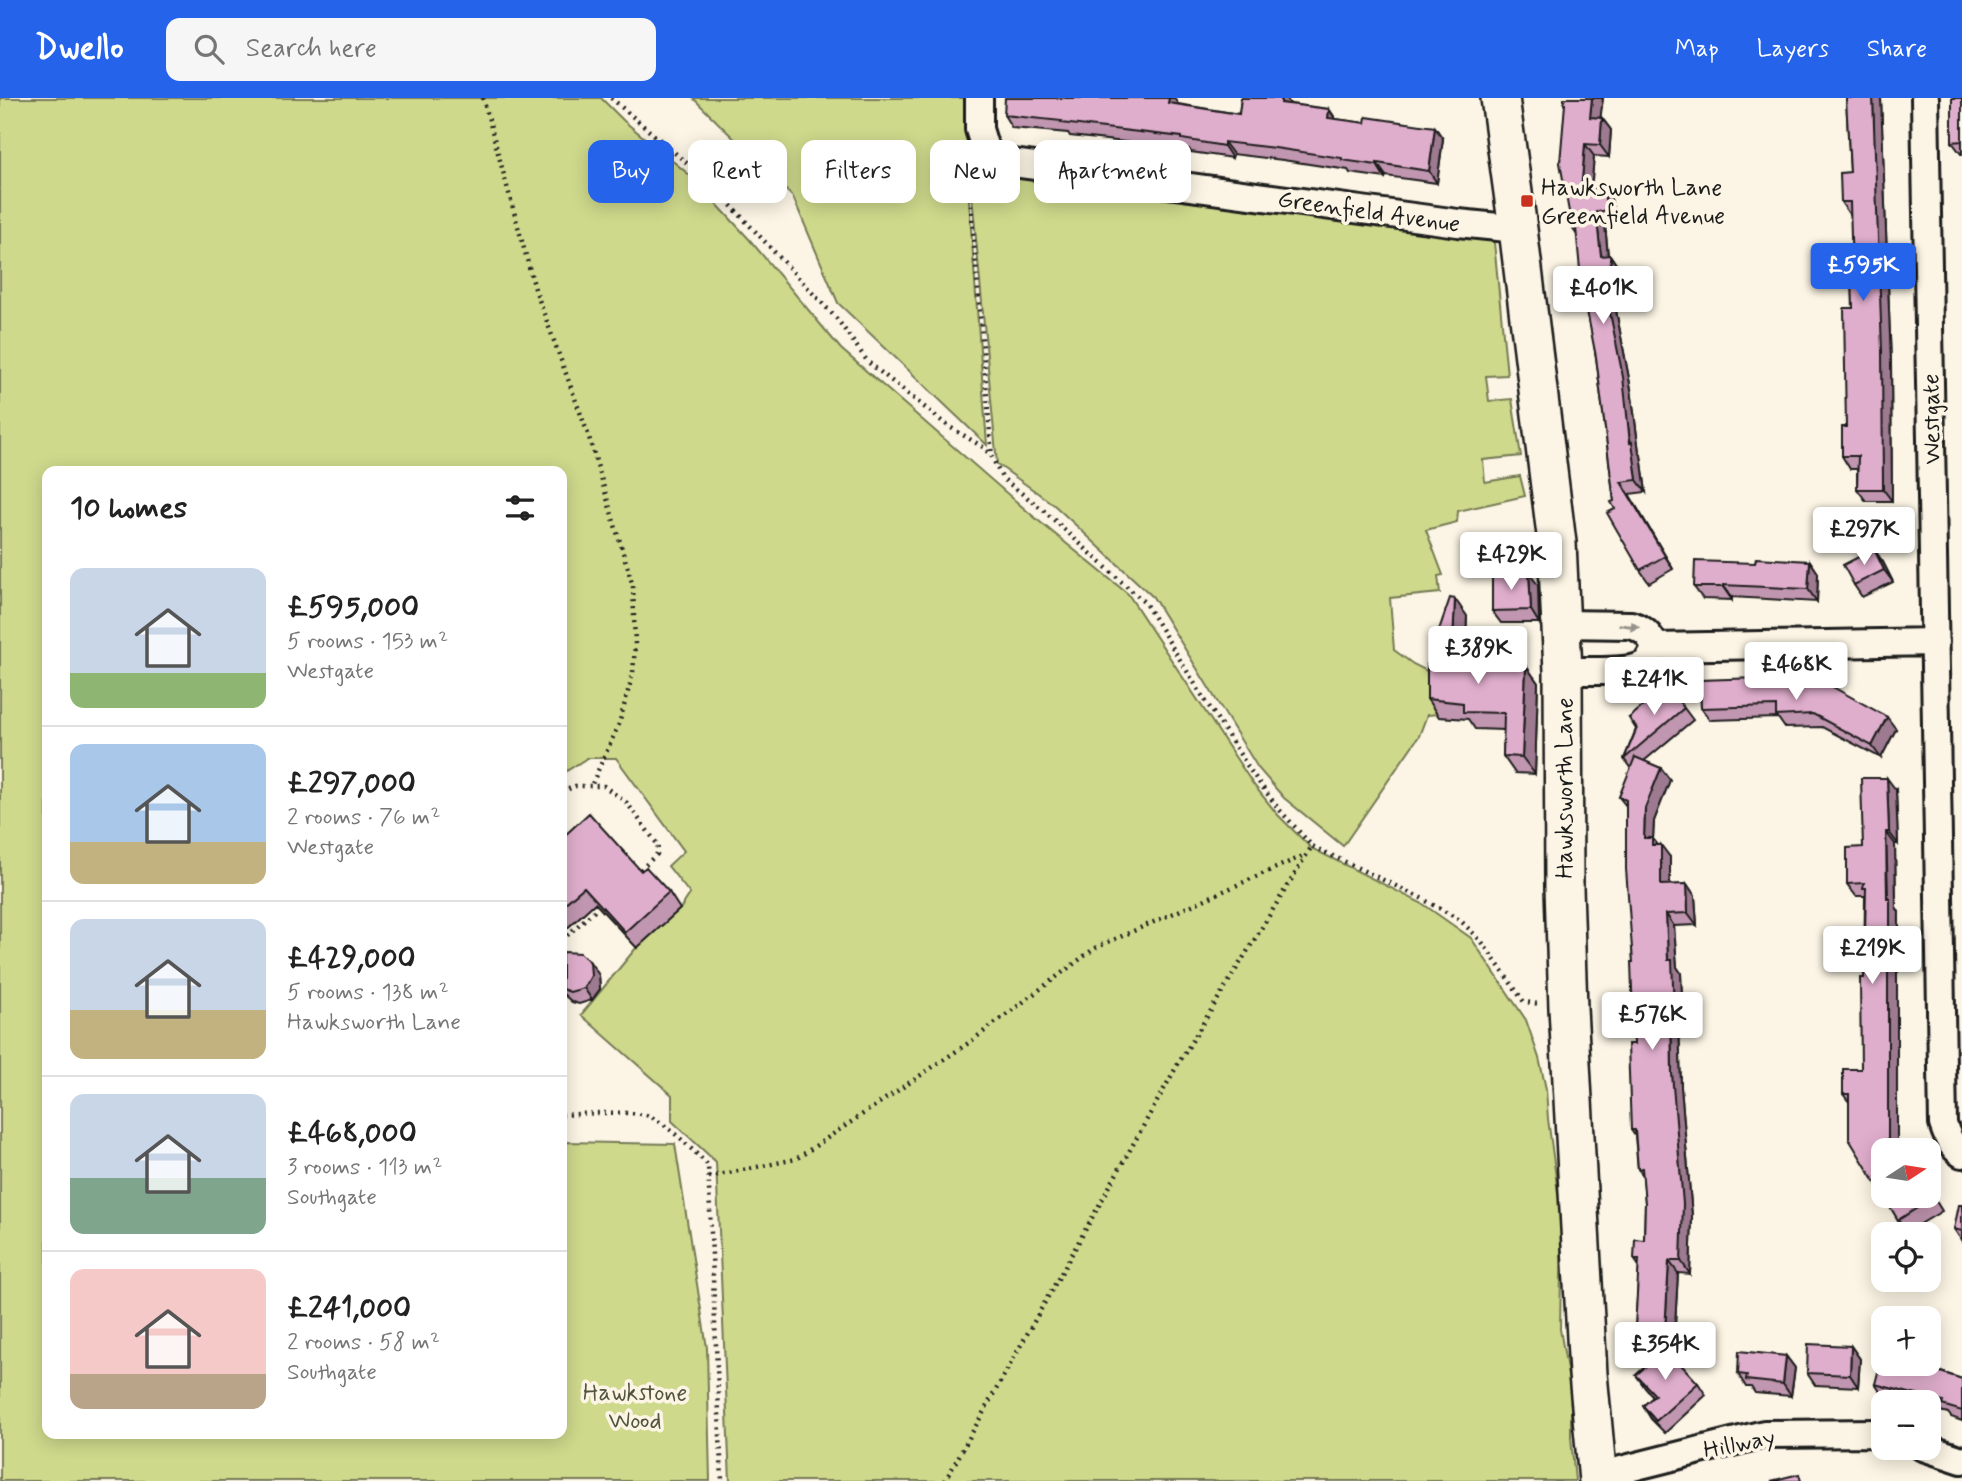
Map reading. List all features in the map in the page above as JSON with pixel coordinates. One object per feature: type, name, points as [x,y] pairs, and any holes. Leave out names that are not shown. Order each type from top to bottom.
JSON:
[{"type":"street","points":[[979,98],[979,129],[982,140]]},
{"type":"street","name":"Hawksworth Lane","points":[[1500,98],[1557,543],[1563,671],[1564,888],[1568,1008],[1588,1374],[1598,1478]]},
{"type":"street","name":"Westgate","points":[[1925,98],[1943,1124],[1948,1138],[1962,1154]]},
{"type":"street","name":"Greenfield Avenue","points":[[1020,164],[1518,229]]},
{"type":"street","points":[[1561,624],[1631,625],[1641,628],[1651,638],[1655,647],[1650,659],[1642,666],[1630,669],[1563,671]]},
{"type":"street","points":[[1655,647],[1934,642]]},
{"type":"street","name":"Hillway","points":[[1598,1478],[1765,1434],[1871,1433]]},
{"type":"street","points":[[1941,1453],[1962,1460]]},
{"type":"path","points":[[483,98],[535,289],[588,434],[633,586],[633,673],[619,724],[591,786]]},
{"type":"path","points":[[611,98],[711,184],[837,319],[868,362],[948,426],[983,447],[992,457],[1002,478],[1042,509],[1145,603],[1252,773],[1278,808],[1312,846],[1422,898],[1460,920],[1482,942],[1524,1002],[1568,1008]]},
{"type":"path","points":[[971,203],[992,457]]},
{"type":"path","points":[[567,790],[575,786],[604,786],[627,803],[657,845],[657,854],[629,880]]},
{"type":"path","points":[[945,1481],[1178,1064],[1312,846]]},
{"type":"path","points":[[709,1177],[796,1159],[970,1042],[1095,948],[1306,855]]},
{"type":"path","points":[[567,936],[610,897]]},
{"type":"path","points":[[567,1115],[647,1115],[659,1121],[708,1165],[722,1481]]},
{"type":"green space","name":"Hawkstone Wood","points":[[0,98],[601,98],[647,140],[588,140],[588,203],[674,203],[674,162],[688,174],[688,203],[716,203],[841,349],[1034,517],[1128,594],[1253,784],[1278,815],[1311,848],[1423,904],[1471,938],[1526,1020],[1546,1089],[1562,1222],[1560,1329],[1571,1393],[1575,1481],[730,1481],[716,1162],[672,1121],[672,1095],[581,1015],[636,948],[680,909],[690,894],[668,866],[684,851],[616,758],[587,758],[567,771],[567,466],[42,466],[42,1439],[567,1439],[567,1142],[675,1144],[707,1348],[710,1481],[0,1481]]},
{"type":"green space","points":[[693,98],[970,98],[969,140],[930,140],[930,203],[969,203],[987,445],[838,303],[793,197],[787,191],[787,140],[735,140]]},
{"type":"green space","points":[[1020,170],[1034,172],[1034,203],[1191,203],[1191,195],[1453,232],[1494,242],[1507,375],[1486,376],[1489,401],[1512,399],[1521,456],[1483,460],[1485,482],[1520,476],[1525,496],[1458,511],[1457,522],[1426,530],[1443,575],[1438,576],[1440,593],[1390,598],[1394,650],[1413,664],[1439,677],[1439,714],[1427,715],[1419,736],[1343,846],[1284,798],[1258,768],[1153,597],[1053,504],[997,464],[973,203],[1020,203]]},
{"type":"building","points":[[1005,98],[1169,98],[1168,103],[1239,114],[1241,98],[1281,98],[1281,103],[1329,109],[1328,118],[1365,123],[1366,117],[1435,127],[1429,171],[1275,148],[1224,142],[1224,146],[1182,137],[1004,115]]},
{"type":"building","points":[[1564,98],[1592,98],[1590,117],[1602,118],[1600,145],[1585,144],[1581,191],[1603,187],[1607,210],[1596,212],[1601,256],[1610,255],[1613,287],[1605,288],[1623,377],[1637,480],[1621,482],[1665,556],[1640,570],[1607,513],[1615,509],[1611,502],[1614,501],[1596,357],[1581,280],[1576,228],[1572,228],[1560,163]]},
{"type":"building","points":[[1846,98],[1873,98],[1882,351],[1883,489],[1857,489],[1858,456],[1842,456],[1842,427],[1846,427],[1844,308],[1853,308],[1850,202],[1841,202],[1840,173],[1850,172]]},
{"type":"building","points":[[1952,98],[1962,98],[1962,141],[1952,142]]},
{"type":"building","points":[[1874,549],[1884,570],[1854,585],[1843,565]]},
{"type":"building","points":[[1756,558],[1810,561],[1808,589],[1723,585],[1694,587],[1695,561],[1755,563]]},
{"type":"building","points":[[1492,573],[1529,573],[1531,610],[1492,611]]},
{"type":"building","points":[[1450,598],[1455,599],[1452,663],[1526,666],[1522,757],[1503,756],[1504,713],[1463,712],[1463,703],[1427,699],[1427,665]]},
{"type":"building","points":[[1813,676],[1887,717],[1872,746],[1813,714],[1776,716],[1776,706],[1701,708],[1700,680]]},
{"type":"building","points":[[1667,686],[1684,708],[1624,759],[1637,728],[1629,718]]},
{"type":"building","points":[[1635,757],[1661,768],[1645,808],[1644,838],[1652,838],[1652,845],[1661,845],[1661,885],[1687,884],[1688,913],[1666,914],[1668,960],[1672,960],[1674,1011],[1671,1011],[1672,1074],[1683,1204],[1681,1261],[1669,1261],[1665,1331],[1635,1329],[1639,1259],[1634,1259],[1635,1239],[1644,1240],[1645,1203],[1642,1168],[1638,1169],[1635,1130],[1631,1130],[1628,1044],[1634,1044],[1633,962],[1626,869],[1626,800],[1619,797]]},
{"type":"building","points":[[1861,778],[1887,778],[1887,899],[1890,899],[1888,1138],[1871,1138],[1871,1175],[1849,1139],[1849,1094],[1843,1094],[1843,1069],[1861,1069],[1860,978],[1864,978],[1866,888],[1863,888],[1864,883],[1847,884],[1847,848],[1863,847]]},
{"type":"building","points":[[589,813],[641,871],[646,867],[669,892],[625,932],[584,887],[567,902],[567,833]]},
{"type":"building","points":[[567,952],[580,953],[590,962],[591,976],[584,988],[567,991]]},
{"type":"building","points":[[1959,1205],[1962,1205],[1962,1231],[1954,1229]]},
{"type":"building","points":[[1891,1208],[1917,1208],[1898,1220]]},
{"type":"building","points":[[1661,1343],[1698,1383],[1656,1421],[1643,1406],[1655,1395],[1636,1375],[1653,1360],[1648,1355]]},
{"type":"building","points":[[1808,1344],[1851,1346],[1850,1375],[1807,1373]]},
{"type":"building","points":[[1739,1351],[1786,1356],[1783,1384],[1746,1380],[1747,1375],[1738,1374]]},
{"type":"building","points":[[1941,1372],[1962,1379],[1962,1411],[1942,1405],[1941,1390],[1898,1390],[1875,1384],[1877,1376],[1941,1376]]},
{"type":"building","points":[[1799,1474],[1801,1481],[1771,1481]]},
{"type":"place","name":"Hawksworth Lane Greenfield Avenue","points":[[1527,201]]}]
